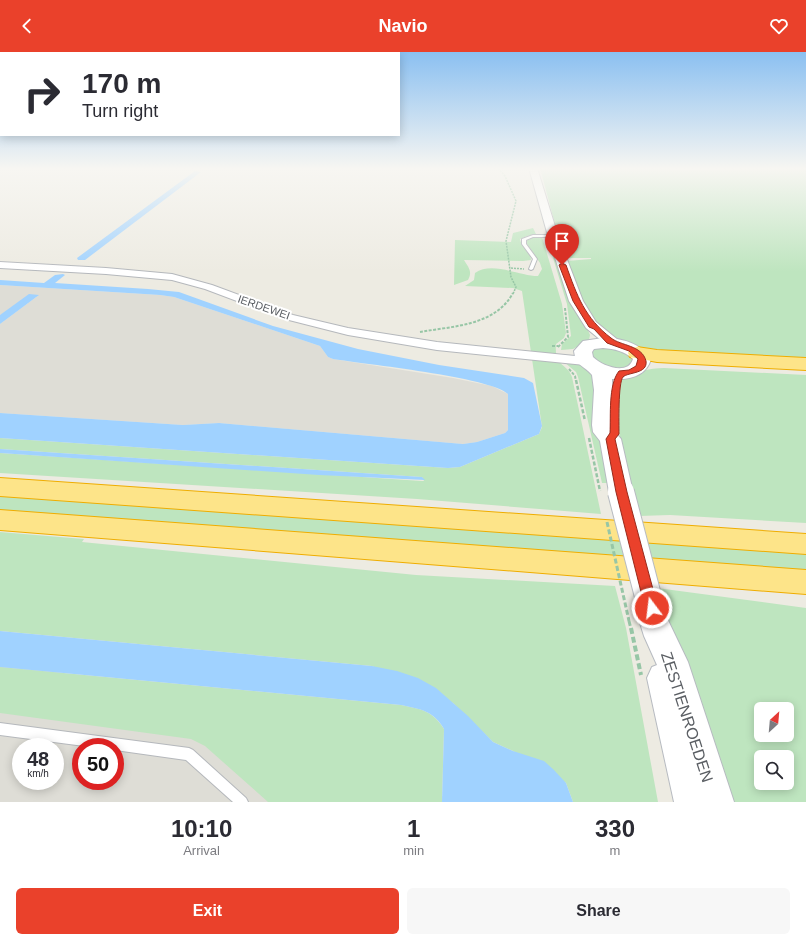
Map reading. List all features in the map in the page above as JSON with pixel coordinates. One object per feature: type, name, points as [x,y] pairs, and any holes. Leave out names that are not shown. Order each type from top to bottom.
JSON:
[{"type":"highway","points":[[639,359],[664,357],[806,364]]},
{"type":"highway","points":[[639,359],[661,364],[806,370]]},
{"type":"highway","points":[[0,487],[806,544]]},
{"type":"highway","points":[[0,520],[670,573],[806,582]]},
{"type":"highway","points":[[734,539],[806,540]]},
{"type":"highway","points":[[670,573],[806,595]]},
{"type":"main road","points":[[613,343],[627,347],[639,359],[636,370],[622,373],[610,372],[590,356],[613,343]]},
{"type":"main road","points":[[590,356],[603,378],[602,408],[604,432],[610,439]]},
{"type":"main road","points":[[622,373],[617,382],[614,434],[610,439],[608,494],[648,626]]},
{"type":"main road","name":"ZESTIENROEDEN","points":[[648,626],[660,662],[694,802]]},
{"type":"main road","name":"ZESTIENROEDEN","points":[[648,626],[672,662],[715,802]]},
{"type":"street","points":[[543,203],[553,236],[576,301],[591,325],[613,343]]},
{"type":"street","name":"IERDEWEI","points":[[0,265],[137,273],[171,277],[210,287],[255,306],[353,333],[442,347],[528,354],[533,356],[590,356]]},
{"type":"street","points":[[590,356],[594,338],[589,328],[591,325]]},
{"type":"lane","points":[[531,269],[535,259],[524,244],[524,239],[533,236],[553,236]]},
{"type":"lane","points":[[0,729],[189,754],[242,802]]},
{"type":"path","points":[[416,333],[461,325],[499,310],[506,304],[516,287],[512,279],[506,241],[516,203]]},
{"type":"path","points":[[511,268],[531,269]]},
{"type":"path","points":[[566,367],[575,376],[586,423]]},
{"type":"path","points":[[587,430],[608,494]]},
{"type":"path","points":[[605,514],[648,626]]},
{"type":"shaded area","points":[[0,285],[174,297],[320,346],[328,357],[333,359],[453,378],[492,386],[508,394],[508,430],[505,433],[477,442],[463,444],[219,423],[183,425],[0,413],[0,324],[39,295],[0,315]]},
{"type":"shaded area","points":[[0,653],[461,802],[0,802]]},
{"type":"green space","points":[[549,203],[806,203],[806,360],[656,354],[626,345],[601,330],[585,308],[567,261],[591,258],[564,258]]},
{"type":"green space","points":[[533,228],[536,234],[520,239],[522,245],[531,257],[531,260],[464,260],[470,274],[468,280],[454,285],[455,240],[511,242],[513,233]]},
{"type":"green space","points":[[532,237],[542,237],[562,304],[566,333],[564,338],[556,344],[557,357],[572,377],[601,514],[417,499],[0,473],[0,453],[424,481],[422,477],[0,449],[0,438],[448,468],[460,467],[539,434],[542,427],[522,291],[513,288],[465,286],[474,280],[475,273],[489,268],[538,276],[542,269],[540,263],[526,241]]},
{"type":"green space","points":[[547,238],[549,239],[590,335],[589,340],[573,349],[561,350],[562,344],[571,336],[567,304]]},
{"type":"green space","points":[[603,347],[620,349],[632,358],[632,362],[624,368],[614,368],[595,361],[591,352],[595,349]]},
{"type":"green space","points":[[574,361],[595,372],[610,483],[602,483],[578,377],[576,372],[564,362]]},
{"type":"green space","points":[[664,368],[806,375],[806,523],[670,515],[639,516],[625,465],[619,431],[618,397],[621,380],[642,371]]},
{"type":"green space","points":[[0,492],[806,552],[806,572],[0,511]]},
{"type":"green space","points":[[0,532],[84,539],[82,542],[416,575],[615,586],[626,628],[658,802],[573,802],[566,783],[513,751],[493,742],[453,703],[372,666],[0,631]]},
{"type":"green space","points":[[657,588],[806,608],[806,802],[721,802]]},
{"type":"green space","points":[[0,667],[401,705],[415,708],[431,715],[444,729],[442,802],[268,802],[205,746],[191,739],[0,713]]},
{"type":"water","points":[[152,203],[160,203],[85,260],[78,260],[77,258]]},
{"type":"water","points":[[55,275],[65,275],[55,283],[179,292],[273,326],[358,349],[439,365],[524,378],[533,383],[542,426],[539,434],[460,467],[448,468],[0,438],[0,413],[183,425],[219,423],[463,444],[477,442],[505,433],[508,430],[508,394],[497,388],[477,382],[425,372],[333,359],[328,357],[320,346],[174,297],[0,285],[0,280],[44,283]]},
{"type":"water","points":[[29,294],[39,295],[0,324],[0,315]]},
{"type":"water","points":[[0,449],[422,477],[425,480],[319,475],[0,453]]},
{"type":"water","points":[[0,631],[372,666],[397,671],[418,678],[436,688],[468,716],[493,742],[513,751],[544,761],[566,783],[573,802],[442,802],[444,729],[436,718],[420,710],[401,705],[0,667]]},
{"type":"route","points":[[562,265],[576,301],[591,325],[613,343],[631,349],[642,359],[642,363],[639,368],[631,372],[622,373],[618,377],[616,387],[614,434],[610,439],[621,492],[652,608]]}]
